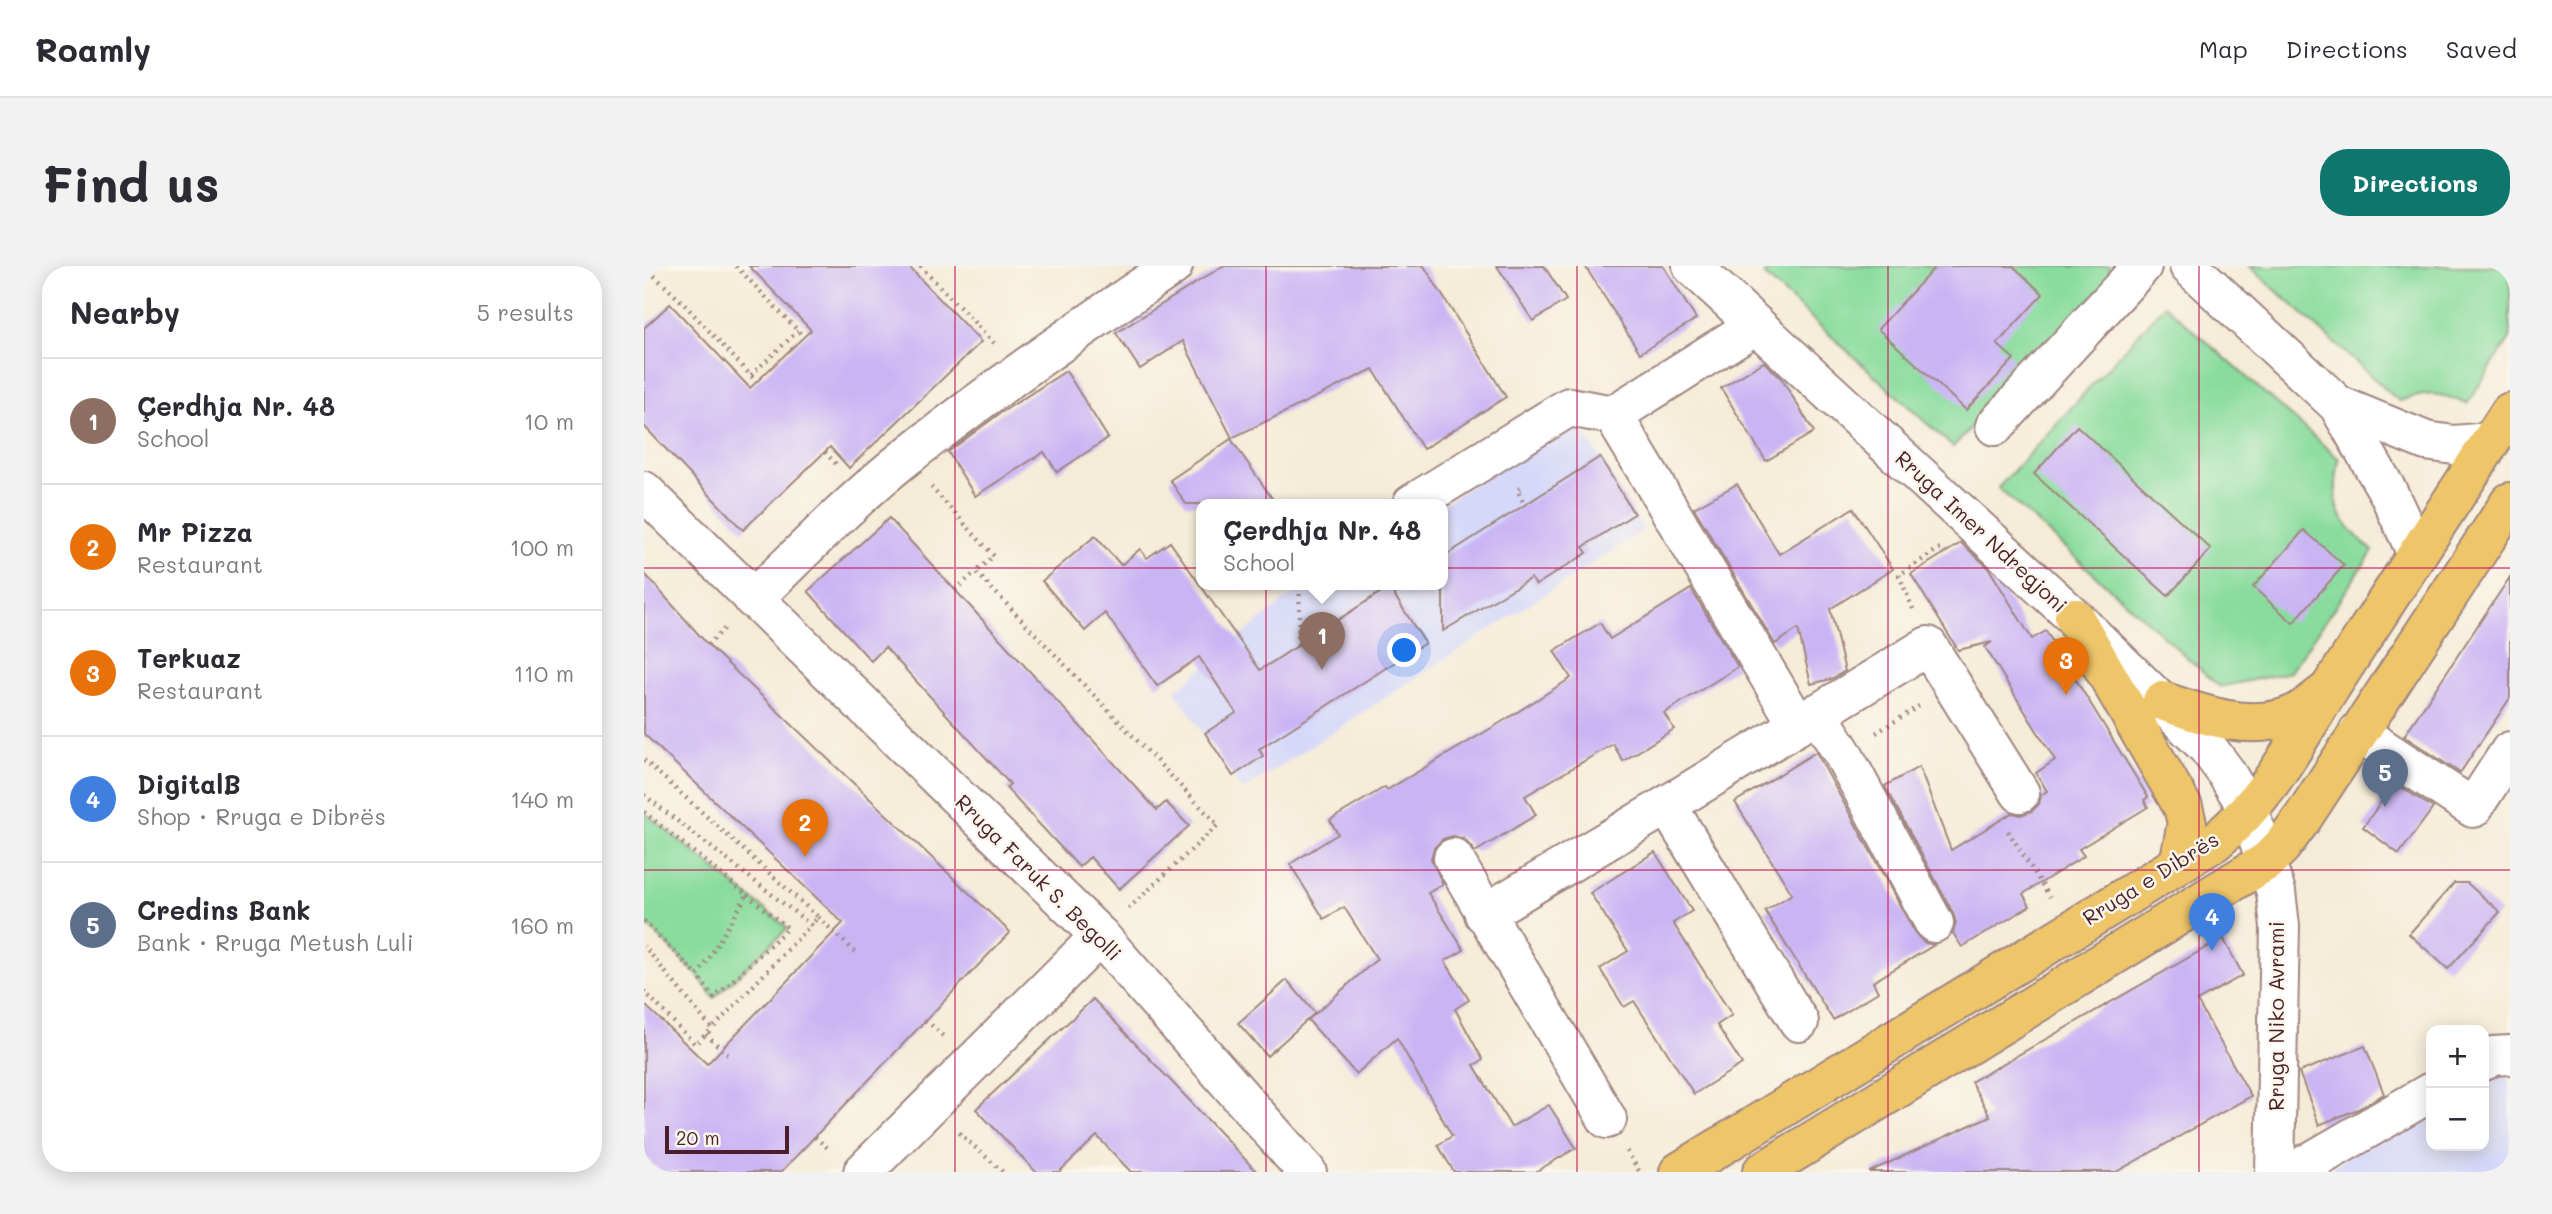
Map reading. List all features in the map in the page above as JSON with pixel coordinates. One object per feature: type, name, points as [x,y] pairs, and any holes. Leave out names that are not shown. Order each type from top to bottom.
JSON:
[{"type":"main road","name":"Rruga e Dibrës","points":[[1679,1172],[2216,841],[2249,811],[2284,764],[2328,691],[2500,427]]},
{"type":"main road","points":[[1762,1172],[2267,861],[2302,819],[2510,502]]},
{"type":"main road","points":[[2074,617],[2183,807],[2187,822],[2179,863]]},
{"type":"main road","points":[[2162,701],[2208,717],[2245,721],[2275,720],[2295,713],[2328,691]]},
{"type":"street","points":[[753,599],[849,506],[904,458],[1171,266]]},
{"type":"street","name":"Rruga Imer Ndregjoni","points":[[1692,266],[2162,701],[2207,747],[2249,811]]},
{"type":"street","points":[[1995,426],[2142,266]]},
{"type":"street","points":[[2189,266],[2338,405],[2388,492],[2417,554]]},
{"type":"street","points":[[1420,499],[1569,407],[1613,415],[1756,325]]},
{"type":"street","points":[[2338,405],[2426,441],[2454,445],[2500,427]]},
{"type":"street","points":[[1613,415],[1808,719],[1843,754],[1934,923]]},
{"type":"street","name":"Rruga Faruk S. Begolli","points":[[644,491],[1100,936],[1307,1172]]},
{"type":"street","points":[[1484,914],[1928,646],[2020,793]]},
{"type":"street","points":[[2358,732],[2473,808],[2510,751]]},
{"type":"street","points":[[1667,805],[1799,1022]]},
{"type":"street","name":"Rruga Niko Avrami","points":[[2249,811],[2276,892],[2280,926],[2275,1172]]},
{"type":"street","points":[[1453,858],[1608,1119]]},
{"type":"street","points":[[851,1165],[928,1106],[1100,936]]},
{"type":"street","points":[[2489,1058],[2510,1055]]},
{"type":"street","points":[[2294,1172],[2426,1094]]},
{"type":"path","points":[[645,266],[757,382]]},
{"type":"path","points":[[736,266],[804,337]]},
{"type":"path","points":[[920,266],[1021,372]]},
{"type":"path","points":[[751,375],[798,331]]},
{"type":"path","points":[[904,458],[994,556],[955,590]]},
{"type":"path","points":[[1928,646],[1899,575],[1975,526]]},
{"type":"path","points":[[976,572],[1218,825],[1100,936]]},
{"type":"path","points":[[1298,645],[1300,590]]},
{"type":"path","points":[[1843,754],[1953,685]]},
{"type":"path","points":[[644,760],[859,956]]},
{"type":"path","points":[[644,795],[811,925]]},
{"type":"path","points":[[644,812],[788,928],[714,998],[698,976],[644,921]]},
{"type":"path","points":[[2007,828],[2043,885]]},
{"type":"path","points":[[698,976],[747,895]]},
{"type":"path","points":[[644,991],[695,1044],[818,917]]},
{"type":"path","points":[[644,946],[712,1029]]},
{"type":"path","points":[[926,1020],[950,1042]]},
{"type":"path","points":[[706,1034],[730,1057]]},
{"type":"path","points":[[928,1106],[1003,1172]]},
{"type":"path","points":[[815,1137],[851,1165]]},
{"type":"shaded area","points":[[1576,419],[1644,530],[1242,791],[1175,691],[1281,603],[1301,590],[1448,590],[1448,501]]},
{"type":"shaded area","points":[[2501,1069],[2510,1085],[2510,1172],[2335,1172],[2335,1165],[2426,1112],[2426,1151],[2489,1151],[2489,1076]]},
{"type":"green space","points":[[1773,266],[2110,266],[2110,279],[1953,447],[1764,275]]},
{"type":"green space","points":[[2249,266],[2510,266],[2510,338],[2467,404],[2433,394],[2399,401]]},
{"type":"green space","points":[[2165,305],[2339,459],[2336,501],[2339,511],[2351,530],[2373,551],[2290,672],[2220,687],[1998,488]]},
{"type":"green space","points":[[644,812],[788,928],[714,998],[698,976],[644,921]]},
{"type":"building","points":[[749,266],[908,266],[981,342],[849,468],[830,447],[743,530],[644,426],[644,328],[670,304],[750,388],[811,330]]},
{"type":"building","points":[[1223,266],[1424,266],[1506,397],[1423,449],[1373,369],[1232,438],[1183,341],[1140,369],[1116,333]]},
{"type":"building","points":[[1497,266],[1544,266],[1566,300],[1533,321]]},
{"type":"building","points":[[1585,266],[1663,266],[1696,319],[1640,353]]},
{"type":"building","points":[[1936,266],[2013,266],[2043,294],[1997,344],[2014,359],[1966,410],[1878,329]]},
{"type":"building","points":[[1764,362],[1781,378],[1814,432],[1766,461],[1721,388]]},
{"type":"building","points":[[1066,371],[1108,438],[1057,472],[1044,452],[975,496],[948,452],[999,414]]},
{"type":"building","points":[[2077,426],[2211,549],[2168,596],[2034,474]]},
{"type":"building","points":[[1231,439],[1273,499],[1196,499],[1196,504],[1186,504],[1170,480]]},
{"type":"building","points":[[1600,457],[1634,514],[1583,547],[1587,553],[1536,585],[1531,578],[1443,631],[1443,590],[1448,590],[1448,554]]},
{"type":"building","points":[[1737,484],[1779,554],[1853,508],[1893,569],[1830,609],[1845,671],[1831,679],[1811,684],[1798,629],[1775,644],[1694,508]]},
{"type":"building","points":[[889,518],[1157,810],[1166,802],[1189,826],[1119,889],[1090,857],[1079,867],[1006,788],[1010,784],[885,647],[871,661],[808,591]]},
{"type":"building","points":[[2304,530],[2344,565],[2293,623],[2253,587]]},
{"type":"building","points":[[1095,536],[1121,565],[1140,549],[1147,558],[1170,542],[1196,579],[1196,590],[1204,590],[1260,670],[1384,590],[1391,590],[1425,643],[1259,749],[1263,756],[1233,776],[1205,733],[1236,713],[1199,657],[1157,686],[1105,613],[1085,631],[1042,581]]},
{"type":"building","points":[[1961,543],[1988,567],[2032,639],[2046,631],[2148,797],[2144,800],[2148,807],[2079,849],[2084,856],[2023,894],[2030,906],[1962,947],[1953,933],[1956,923],[1953,913],[1885,786],[1919,767],[1951,850],[2012,813],[2021,815],[2032,811],[2039,804],[2041,795],[2047,791],[2036,773],[2055,760],[1985,647],[1992,642],[1958,650],[1911,574]]},
{"type":"building","points":[[644,573],[708,645],[1010,932],[781,1172],[661,1172],[644,1156],[644,1004],[707,1064],[843,923],[644,734]]},
{"type":"building","points":[[2510,577],[2510,698],[2460,773],[2404,736]]},
{"type":"building","points":[[1691,589],[1738,667],[1664,713],[1674,729],[1623,761],[1613,744],[1525,796],[1536,815],[1475,852],[1464,839],[1453,836],[1443,839],[1434,848],[1431,859],[1443,884],[1428,893],[1464,950],[1445,961],[1469,1000],[1455,1009],[1483,1060],[1474,1065],[1511,1127],[1549,1105],[1576,1148],[1535,1172],[1454,1172],[1438,1145],[1452,1136],[1397,1038],[1356,1074],[1308,1020],[1377,959],[1344,907],[1324,919],[1290,864],[1338,834],[1330,820],[1385,787],[1387,790],[1571,678],[1554,651],[1600,623],[1610,639]]},
{"type":"building","points":[[1816,752],[1915,933],[1923,942],[1934,945],[1873,982],[1878,992],[1833,1020],[1765,911],[1792,894],[1735,802]]},
{"type":"building","points":[[2395,783],[2433,808],[2399,854],[2363,827]]},
{"type":"building","points":[[1655,852],[1692,911],[1673,923],[1732,1015],[1717,1025],[1742,1064],[1694,1094],[1634,1001],[1624,1007],[1600,969],[1628,951],[1590,893]]},
{"type":"building","points":[[2454,883],[2467,883],[2500,912],[2448,969],[2409,934]]},
{"type":"building","points":[[2223,938],[2243,975],[2197,1001],[2251,1096],[2116,1172],[1869,1172],[1990,1116],[1971,1082]]},
{"type":"building","points":[[1287,980],[1315,1013],[1267,1056],[1238,1023]]},
{"type":"building","points":[[1093,999],[1257,1172],[1131,1172],[1097,1136],[1059,1172],[1036,1172],[976,1109]]},
{"type":"building","points":[[2365,1046],[2384,1094],[2358,1109],[2319,1125],[2299,1072]]},
{"type":"place","name":"Çerdhja Nr. 48","points":[[1322,670]]},
{"type":"place","name":"Terkuaz","points":[[2066,695]]},
{"type":"place","name":"Credins Bank","points":[[2385,807]]},
{"type":"place","name":"Mr Pizza","points":[[805,857]]},
{"type":"place","name":"DigitalB","points":[[2212,951]]}]
